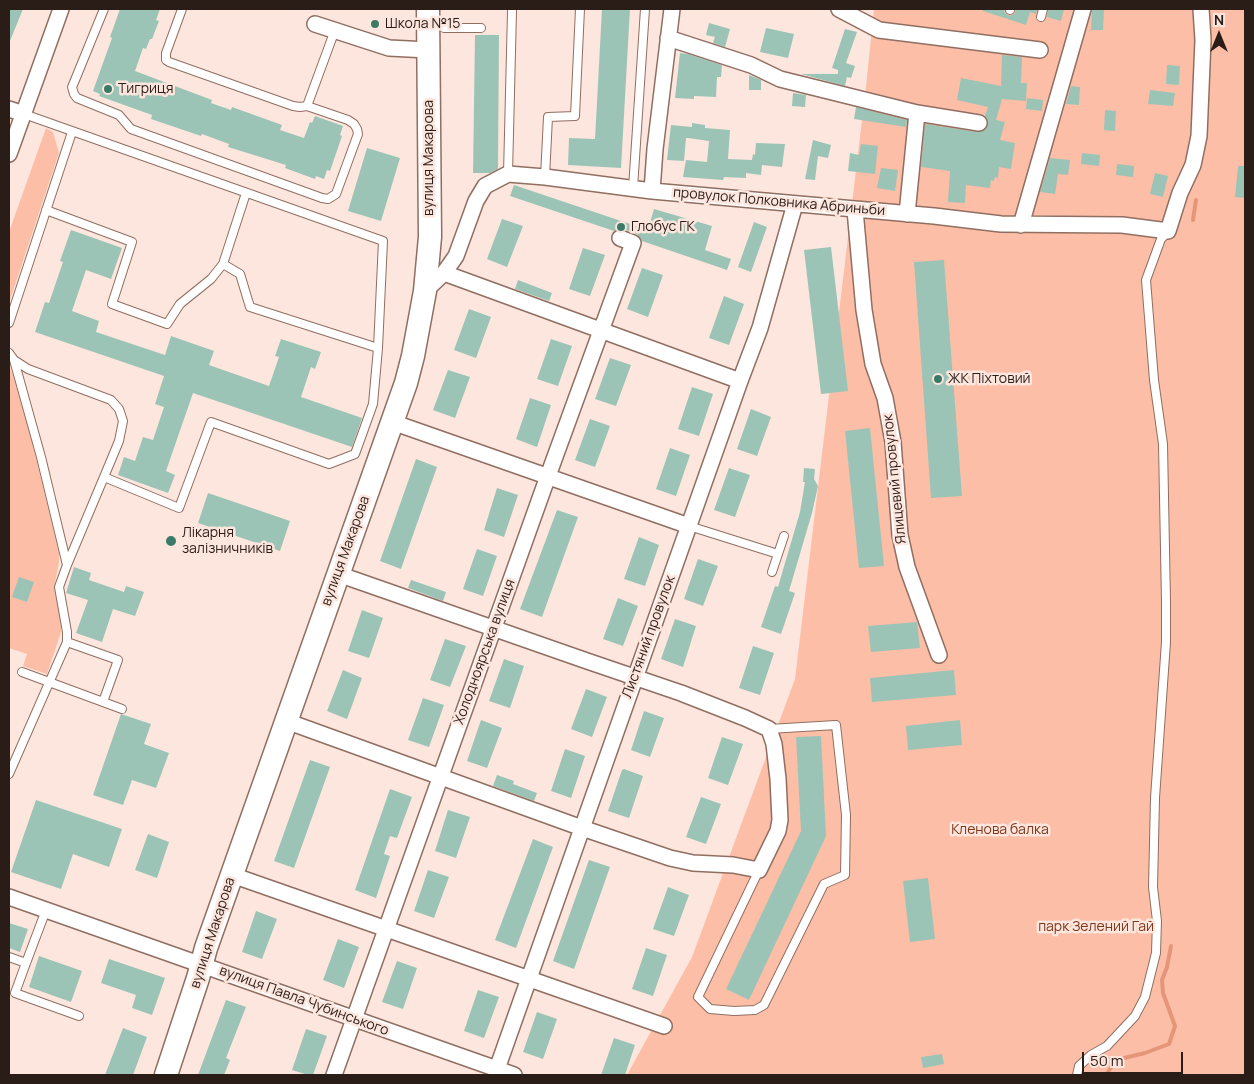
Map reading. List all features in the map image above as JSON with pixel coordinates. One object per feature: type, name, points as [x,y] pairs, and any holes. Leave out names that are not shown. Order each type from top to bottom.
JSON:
[{"type":"street","points":[[9,154],[61,9]]},
{"type":"street","name":"вулиця Макарова","points":[[166,1075],[232,875],[412,362],[425,291],[430,237],[428,9]]},
{"type":"street","points":[[652,191],[655,149],[663,96],[672,9]]},
{"type":"street","points":[[839,9],[879,30],[1040,50]]},
{"type":"street","points":[[1021,225],[1083,9]]},
{"type":"street","points":[[1168,231],[1180,193],[1193,165],[1199,136],[1203,40],[1201,9]]},
{"type":"street","points":[[315,24],[389,48],[428,50]]},
{"type":"street","points":[[668,38],[751,65],[780,79],[917,113],[979,123]]},
{"type":"street","points":[[9,109],[24,114]]},
{"type":"street","points":[[907,214],[917,113]]},
{"type":"street","points":[[425,291],[444,273],[456,256],[480,194],[485,186],[508,174]]},
{"type":"street","name":"провулок Полковника Абриньби","points":[[508,174],[652,191],[1021,225],[1122,225],[1168,231]]},
{"type":"street","name":"Листяний провулок","points":[[497,1069],[760,328],[795,204]]},
{"type":"street","name":"Ялицевий провулок","points":[[855,210],[864,310],[873,364],[886,398],[892,434],[900,535],[907,566],[939,655]]},
{"type":"street","name":"Холодноярська вулиця","points":[[334,1075],[600,330],[633,243],[620,238]]},
{"type":"street","points":[[444,273],[740,380]]},
{"type":"street","points":[[392,422],[689,526]]},
{"type":"street","points":[[286,721],[440,778],[670,858],[693,863],[733,865],[759,870],[778,831],[780,820],[774,744],[769,729],[723,709],[635,676],[338,574]]},
{"type":"street","points":[[232,875],[664,1026]]},
{"type":"street","name":"вулиця Павла Чубинського","points":[[9,897],[514,1075]]},
{"type":"lane","points":[[104,9],[72,87],[77,98],[119,115],[131,129],[322,198],[328,198],[336,194],[358,134],[354,124],[348,120],[306,106],[300,108],[293,106],[166,60],[166,53],[182,9]]},
{"type":"lane","points":[[545,177],[548,117],[575,116],[580,9]]},
{"type":"lane","points":[[633,188],[645,9]]},
{"type":"lane","points":[[508,174],[512,11]]},
{"type":"lane","points":[[444,28],[481,28]]},
{"type":"lane","points":[[306,106],[335,30]]},
{"type":"lane","points":[[24,114],[383,240],[378,348],[373,404],[355,454],[329,464],[210,422],[179,508],[104,477]]},
{"type":"lane","points":[[9,323],[72,132]]},
{"type":"lane","points":[[46,210],[132,242],[112,304],[167,324],[180,304],[211,279],[223,264],[246,193]]},
{"type":"lane","points":[[1077,1075],[1079,1066],[1091,1054],[1107,1046],[1135,1016],[1145,997],[1156,953],[1157,921],[1154,887],[1155,798],[1166,642],[1166,602],[1163,444],[1154,380],[1146,280],[1161,239],[1168,231]]},
{"type":"lane","points":[[223,264],[240,274],[250,307],[378,348]]},
{"type":"lane","points":[[9,353],[14,360],[41,457],[67,565]]},
{"type":"lane","points":[[9,774],[67,642],[59,587],[119,441],[123,421],[119,409],[111,400],[28,369],[14,360]]},
{"type":"lane","points":[[689,526],[778,554]]},
{"type":"lane","points":[[772,572],[784,536]]},
{"type":"lane","points":[[67,642],[118,660],[103,702]]},
{"type":"lane","points":[[22,672],[122,708]]},
{"type":"lane","points":[[759,870],[698,997],[710,1009],[755,1010],[764,1005],[824,884],[845,875],[846,815],[836,725],[769,729]]},
{"type":"lane","points":[[46,910],[14,993],[78,1016]]},
{"type":"lane","points":[[9,957],[26,963]]},
{"type":"green space","name":"Кленова балка","points":[[874,9],[1245,9],[1245,1075],[627,1075],[692,957],[795,679]]},
{"type":"green space","points":[[46,128],[53,132],[59,153],[9,303],[9,232]]},
{"type":"green space","points":[[9,365],[30,433],[59,553],[55,583],[61,632],[47,674],[23,666],[27,654],[9,648]]},
{"type":"building","points":[[9,9],[23,9],[10,41],[9,41]]},
{"type":"building","points":[[120,9],[160,9],[156,20],[159,21],[152,39],[150,39],[146,49],[143,48],[135,71],[212,100],[211,103],[231,110],[232,107],[282,125],[280,130],[304,138],[310,122],[312,123],[315,116],[343,126],[340,135],[342,136],[330,171],[327,170],[324,179],[316,176],[315,179],[285,168],[286,165],[228,147],[229,144],[202,134],[201,136],[151,119],[152,115],[99,96],[100,94],[93,91]]},
{"type":"building","points":[[602,9],[630,9],[621,168],[568,165],[569,138],[595,139]]},
{"type":"building","points":[[983,9],[1004,9],[1005,13],[1010,16],[1015,13],[1016,9],[1037,9],[1036,14],[1030,12],[1026,25],[983,11]]},
{"type":"building","points":[[1048,9],[1064,9],[1061,21],[1047,17]]},
{"type":"building","points":[[1092,10],[1104,10],[1103,30],[1091,30]]},
{"type":"building","points":[[709,23],[730,29],[725,47],[713,43],[715,37],[706,35]]},
{"type":"building","points":[[766,28],[794,34],[788,58],[760,52]]},
{"type":"building","points":[[845,29],[857,32],[846,63],[855,66],[851,78],[847,77],[845,86],[801,74],[838,74],[838,70],[832,68]]},
{"type":"building","points":[[475,35],[499,35],[498,169],[490,173],[473,173]]},
{"type":"building","points":[[680,53],[722,65],[721,77],[717,77],[716,97],[694,96],[694,99],[675,98]]},
{"type":"building","points":[[1002,55],[1022,57],[1021,83],[1027,83],[1026,101],[1002,99],[996,120],[1005,122],[1000,140],[1015,143],[1011,169],[999,167],[998,178],[995,177],[994,181],[991,180],[990,188],[966,185],[965,203],[948,202],[950,171],[921,167],[925,124],[978,132],[986,129],[988,124],[985,116],[988,107],[957,100],[961,78],[1001,86]]},
{"type":"building","points":[[1167,65],[1180,66],[1179,85],[1166,84]]},
{"type":"building","points":[[749,75],[761,80],[761,90],[749,90]]},
{"type":"building","points":[[1071,86],[1080,87],[1079,105],[1066,104]]},
{"type":"building","points":[[1150,90],[1175,93],[1173,106],[1148,104]]},
{"type":"building","points":[[793,93],[806,95],[805,107],[792,106]]},
{"type":"building","points":[[1027,98],[1043,100],[1042,111],[1026,109]]},
{"type":"building","points":[[856,107],[907,120],[906,127],[854,119]]},
{"type":"building","points":[[1105,110],[1116,111],[1115,131],[1104,130]]},
{"type":"building","points":[[692,123],[705,125],[705,128],[730,130],[728,159],[752,160],[753,154],[755,155],[756,143],[785,144],[782,167],[762,165],[761,175],[746,173],[746,178],[724,177],[723,180],[683,177],[686,160],[707,162],[709,141],[688,138],[686,138],[684,161],[667,160],[671,125],[692,127]]},
{"type":"building","points":[[813,140],[831,145],[828,158],[818,156],[815,180],[805,179]]},
{"type":"building","points":[[861,144],[878,146],[875,174],[848,171],[850,153],[859,155]]},
{"type":"building","points":[[367,148],[400,158],[381,221],[348,211]]},
{"type":"building","points":[[1082,153],[1100,155],[1099,166],[1081,164]]},
{"type":"building","points":[[1050,158],[1070,160],[1068,175],[1058,174],[1055,194],[1040,192]]},
{"type":"building","points":[[1117,164],[1134,166],[1133,177],[1116,175]]},
{"type":"building","points":[[1238,166],[1245,166],[1245,198],[1235,197]]},
{"type":"building","points":[[881,168],[898,170],[895,191],[877,188]]},
{"type":"building","points":[[1155,173],[1168,176],[1163,197],[1150,194]]},
{"type":"building","name":"Глобус ГК","points":[[514,185],[648,230],[654,209],[712,226],[705,250],[731,259],[727,270],[642,241],[637,234],[623,229],[614,231],[510,196]]},
{"type":"building","points":[[502,219],[523,226],[507,267],[487,259]]},
{"type":"building","points":[[754,222],[767,227],[751,272],[738,267]]},
{"type":"building","points":[[71,230],[122,248],[111,279],[86,270],[72,311],[99,321],[96,332],[165,355],[171,336],[214,351],[209,365],[269,386],[279,357],[275,356],[281,339],[321,352],[315,369],[311,367],[301,397],[362,418],[352,447],[193,393],[166,471],[175,475],[168,493],[118,475],[124,457],[135,461],[143,437],[153,440],[164,407],[155,404],[164,376],[35,332],[45,302],[49,303],[63,262],[60,261]]},
{"type":"building","points":[[831,247],[848,391],[821,394],[804,250]]},
{"type":"building","points":[[583,248],[605,255],[590,296],[569,289]]},
{"type":"building","name":"ЖК Піхтовий","points":[[944,260],[962,496],[931,498],[914,262]]},
{"type":"building","points":[[642,268],[663,275],[648,317],[627,309]]},
{"type":"building","points":[[518,280],[552,293],[549,301],[515,289]]},
{"type":"building","points":[[724,296],[744,304],[729,345],[709,338]]},
{"type":"building","points":[[469,309],[491,317],[476,358],[454,350]]},
{"type":"building","points":[[551,339],[572,346],[558,386],[537,379]]},
{"type":"building","points":[[610,358],[631,365],[616,406],[595,399]]},
{"type":"building","points":[[448,370],[470,377],[455,418],[433,410]]},
{"type":"building","points":[[692,387],[713,394],[699,436],[678,429]]},
{"type":"building","points":[[530,398],[551,405],[537,447],[516,439]]},
{"type":"building","points":[[751,409],[771,417],[757,456],[737,449]]},
{"type":"building","points":[[590,419],[610,426],[595,467],[575,460]]},
{"type":"building","points":[[870,428],[884,566],[859,568],[845,431]]},
{"type":"building","points":[[670,448],[690,455],[676,496],[656,489]]},
{"type":"building","points":[[416,459],[437,467],[401,569],[380,561]]},
{"type":"building","points":[[729,468],[750,475],[735,517],[714,510]]},
{"type":"building","points":[[804,468],[815,469],[814,479],[818,486],[789,591],[795,593],[781,634],[761,627],[775,586],[778,587],[800,512],[805,482],[803,482]]},
{"type":"building","points":[[497,488],[518,495],[504,537],[484,530]]},
{"type":"building","points":[[208,493],[290,521],[280,551],[198,523]]},
{"type":"building","points":[[557,510],[578,517],[542,617],[520,609]]},
{"type":"building","points":[[639,537],[659,545],[645,586],[624,579]]},
{"type":"building","points":[[477,549],[497,556],[483,596],[463,589]]},
{"type":"building","points":[[698,559],[718,566],[703,606],[684,599]]},
{"type":"building","points":[[74,567],[91,573],[89,580],[124,592],[126,586],[144,592],[135,616],[113,609],[102,642],[76,633],[88,600],[66,593]]},
{"type":"building","points":[[19,577],[34,582],[27,602],[12,597]]},
{"type":"building","points":[[411,580],[446,592],[443,601],[408,588]]},
{"type":"building","points":[[618,598],[638,606],[623,646],[603,639]]},
{"type":"building","points":[[362,610],[383,618],[369,658],[348,651]]},
{"type":"building","points":[[675,619],[696,626],[683,667],[661,659]]},
{"type":"building","points":[[917,622],[920,648],[871,652],[868,626]]},
{"type":"building","points":[[445,639],[466,646],[450,687],[430,680]]},
{"type":"building","points":[[753,646],[774,653],[760,695],[739,688]]},
{"type":"building","points":[[504,659],[524,666],[510,708],[489,701]]},
{"type":"building","points":[[343,670],[362,678],[347,719],[327,711]]},
{"type":"building","points":[[954,670],[956,695],[872,702],[870,678]]},
{"type":"building","points":[[586,689],[607,697],[592,737],[571,729]]},
{"type":"building","points":[[423,698],[444,705],[429,747],[408,740]]},
{"type":"building","points":[[644,711],[664,718],[650,757],[631,750]]},
{"type":"building","points":[[121,714],[151,724],[144,744],[169,753],[156,788],[132,780],[123,805],[93,795]]},
{"type":"building","points":[[481,720],[502,728],[487,768],[467,761]]},
{"type":"building","points":[[960,720],[962,745],[908,750],[906,726]]},
{"type":"building","points":[[821,736],[826,836],[749,1000],[726,989],[801,831],[796,737]]},
{"type":"building","points":[[722,737],[743,744],[728,785],[708,778]]},
{"type":"building","points":[[565,749],[585,756],[571,798],[551,791]]},
{"type":"building","points":[[310,760],[330,767],[294,868],[274,861]]},
{"type":"building","points":[[624,769],[643,776],[629,818],[608,811],[622,770]]},
{"type":"building","points":[[497,775],[514,781],[513,784],[537,793],[534,801],[493,786]]},
{"type":"building","points":[[390,789],[412,797],[397,838],[390,836],[384,854],[390,856],[376,898],[355,890]]},
{"type":"building","points":[[701,797],[721,804],[706,844],[686,837]]},
{"type":"building","points":[[36,800],[122,829],[109,867],[73,854],[61,889],[11,872]]},
{"type":"building","points":[[448,810],[470,817],[456,858],[435,851]]},
{"type":"building","points":[[148,834],[169,842],[157,878],[135,870]]},
{"type":"building","points":[[533,839],[553,847],[516,948],[495,940]]},
{"type":"building","points":[[589,860],[610,867],[574,969],[553,961]]},
{"type":"building","points":[[428,870],[449,877],[434,918],[414,911]]},
{"type":"building","points":[[928,878],[935,939],[910,942],[903,881]]},
{"type":"building","points":[[668,887],[689,895],[674,936],[653,929]]},
{"type":"building","points":[[256,911],[277,919],[262,959],[242,952]]},
{"type":"building","points":[[9,923],[28,929],[20,952],[9,948]]},
{"type":"building","points":[[338,939],[359,947],[344,988],[323,980]]},
{"type":"building","points":[[646,948],[667,955],[653,996],[632,989]]},
{"type":"building","points":[[39,956],[82,971],[71,1002],[29,987]]},
{"type":"building","points":[[109,959],[165,978],[152,1015],[132,1008],[136,995],[101,983]]},
{"type":"building","points":[[397,961],[417,968],[403,1009],[382,1002]]},
{"type":"building","points":[[478,990],[499,997],[484,1038],[464,1031]]},
{"type":"building","points":[[226,1000],[246,1007],[226,1058],[230,1060],[224,1075],[198,1075]]},
{"type":"building","points":[[537,1012],[557,1019],[543,1059],[523,1052]]},
{"type":"building","points":[[123,1028],[147,1037],[133,1075],[105,1075]]},
{"type":"building","points":[[306,1029],[327,1036],[313,1075],[292,1070]]},
{"type":"building","points":[[614,1038],[635,1045],[625,1075],[601,1075]]},
{"type":"building","points":[[942,1054],[944,1064],[923,1068],[921,1057]]},
{"type":"waterway","points":[[1193,220],[1196,200]]},
{"type":"waterway","points":[[1106,1075],[1116,1060],[1145,1053],[1169,1044],[1175,1026],[1163,993],[1162,980],[1167,967],[1171,946]]},
{"type":"place","name":"Школа №15","points":[[375,24]]},
{"type":"place","name":"Тигриця","points":[[108,89]]},
{"type":"place","name":"Глобус ГК","points":[[621,227]]},
{"type":"place","name":"ЖК Піхтовий","points":[[938,379]]},
{"type":"place","name":"Лікарня залізничників","points":[[171,541]]},
{"type":"park label","name":"парк Зелений Гай","points":[[1096,927]]}]
